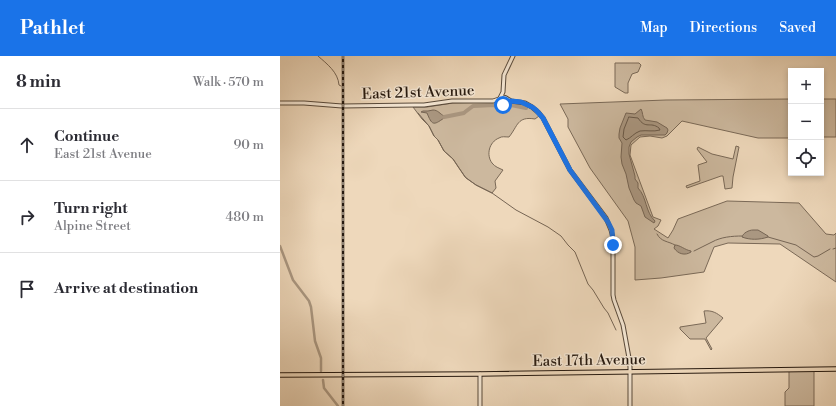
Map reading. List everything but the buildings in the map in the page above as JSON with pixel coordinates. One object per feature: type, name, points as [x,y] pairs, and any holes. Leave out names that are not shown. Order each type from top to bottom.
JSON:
[{"type":"main road","name":"East 17th Avenue","points":[[280,375],[480,374],[836,368]]},
{"type":"street","points":[[511,101],[503,105],[499,102],[503,92],[504,75],[513,56]]},
{"type":"street","points":[[503,92],[507,101],[506,103]]},
{"type":"street","points":[[500,98],[503,97],[511,101],[521,102],[532,107],[543,118],[570,170],[606,218],[612,230],[614,300],[623,325],[629,358],[630,406]]},
{"type":"street","name":"East 21st Avenue","points":[[280,102],[344,106],[424,105],[452,101],[493,101],[500,98]]},
{"type":"street","name":"East 21st Avenue","points":[[493,101],[500,104]]},
{"type":"street","points":[[480,374],[480,406]]},
{"type":"shaded area","points":[[615,63],[639,63],[641,65],[638,72],[632,74],[628,83],[628,93],[625,93],[615,87]]},
{"type":"shaded area","points":[[788,99],[788,138],[758,138],[682,121],[667,136],[662,138],[650,136],[640,137],[631,145],[630,155],[653,217],[661,220],[658,226],[654,229],[668,238],[678,219],[727,201],[799,203],[826,234],[834,235],[836,233],[836,282],[780,244],[728,243],[714,247],[704,272],[635,280],[635,247],[628,221],[590,168],[568,127],[568,119],[560,104],[666,100]]},
{"type":"shaded area","points":[[824,99],[836,99],[836,137],[824,137]]},
{"type":"shaded area","points":[[495,102],[503,106],[511,102],[520,103],[533,110],[539,116],[535,119],[529,118],[521,120],[509,137],[500,137],[493,142],[489,153],[490,160],[494,166],[503,170],[495,181],[496,188],[492,193],[476,185],[465,177],[453,159],[444,151],[429,126],[413,107],[427,107],[453,103]]},
{"type":"shaded area","points":[[736,146],[739,147],[732,188],[725,189],[723,176],[721,176],[687,188],[686,186],[700,181],[698,165],[707,162],[697,149],[698,147],[712,154],[733,159]]},
{"type":"shaded area","points":[[704,311],[714,312],[723,318],[706,338],[712,349],[711,350],[705,339],[690,339],[680,329],[680,327],[706,323]]},
{"type":"shaded area","points":[[789,369],[814,369],[814,406],[785,406],[785,392],[789,388]]},
{"type":"water","points":[[641,109],[645,120],[657,122],[668,130],[665,135],[641,135],[631,142],[629,147],[629,154],[635,179],[638,183],[638,188],[643,196],[649,213],[655,221],[654,223],[645,217],[641,206],[634,200],[629,188],[621,157],[622,143],[619,138],[619,134],[626,113],[635,114]]},
{"type":"water","points":[[433,110],[439,112],[444,116],[444,118],[433,123],[427,113],[421,112]]},
{"type":"water","points":[[758,230],[768,237],[761,239],[748,239],[742,237],[746,232]]},
{"type":"water","points":[[675,245],[691,252],[686,254],[680,253],[674,248]]},
{"type":"waterway","points":[[318,56],[334,72],[337,76],[339,85],[341,86]]},
{"type":"waterway","points":[[465,112],[473,106],[495,105],[501,109]]},
{"type":"waterway","points":[[504,109],[511,105],[526,108]]},
{"type":"waterway","points":[[418,113],[429,126],[444,151],[453,159],[466,178],[492,193],[516,210],[548,227],[561,236],[575,252],[588,284],[608,313],[616,330]]},
{"type":"waterway","points":[[444,117],[464,113]]},
{"type":"waterway","points":[[657,234],[663,240],[675,245]]},
{"type":"waterway","points":[[694,251],[715,240],[742,236]]},
{"type":"waterway","points":[[768,237],[796,245],[814,257],[830,249]]},
{"type":"waterway","points":[[280,246],[293,280],[309,301],[311,307],[315,341],[321,358],[321,371]]},
{"type":"waterway","points":[[323,380],[324,388],[338,406]]},
{"type":"railway","points":[[343,56],[343,406]]},
{"type":"route","points":[[503,105],[511,101],[525,103],[536,110],[543,118],[570,170],[606,218],[612,230],[613,245]]}]
